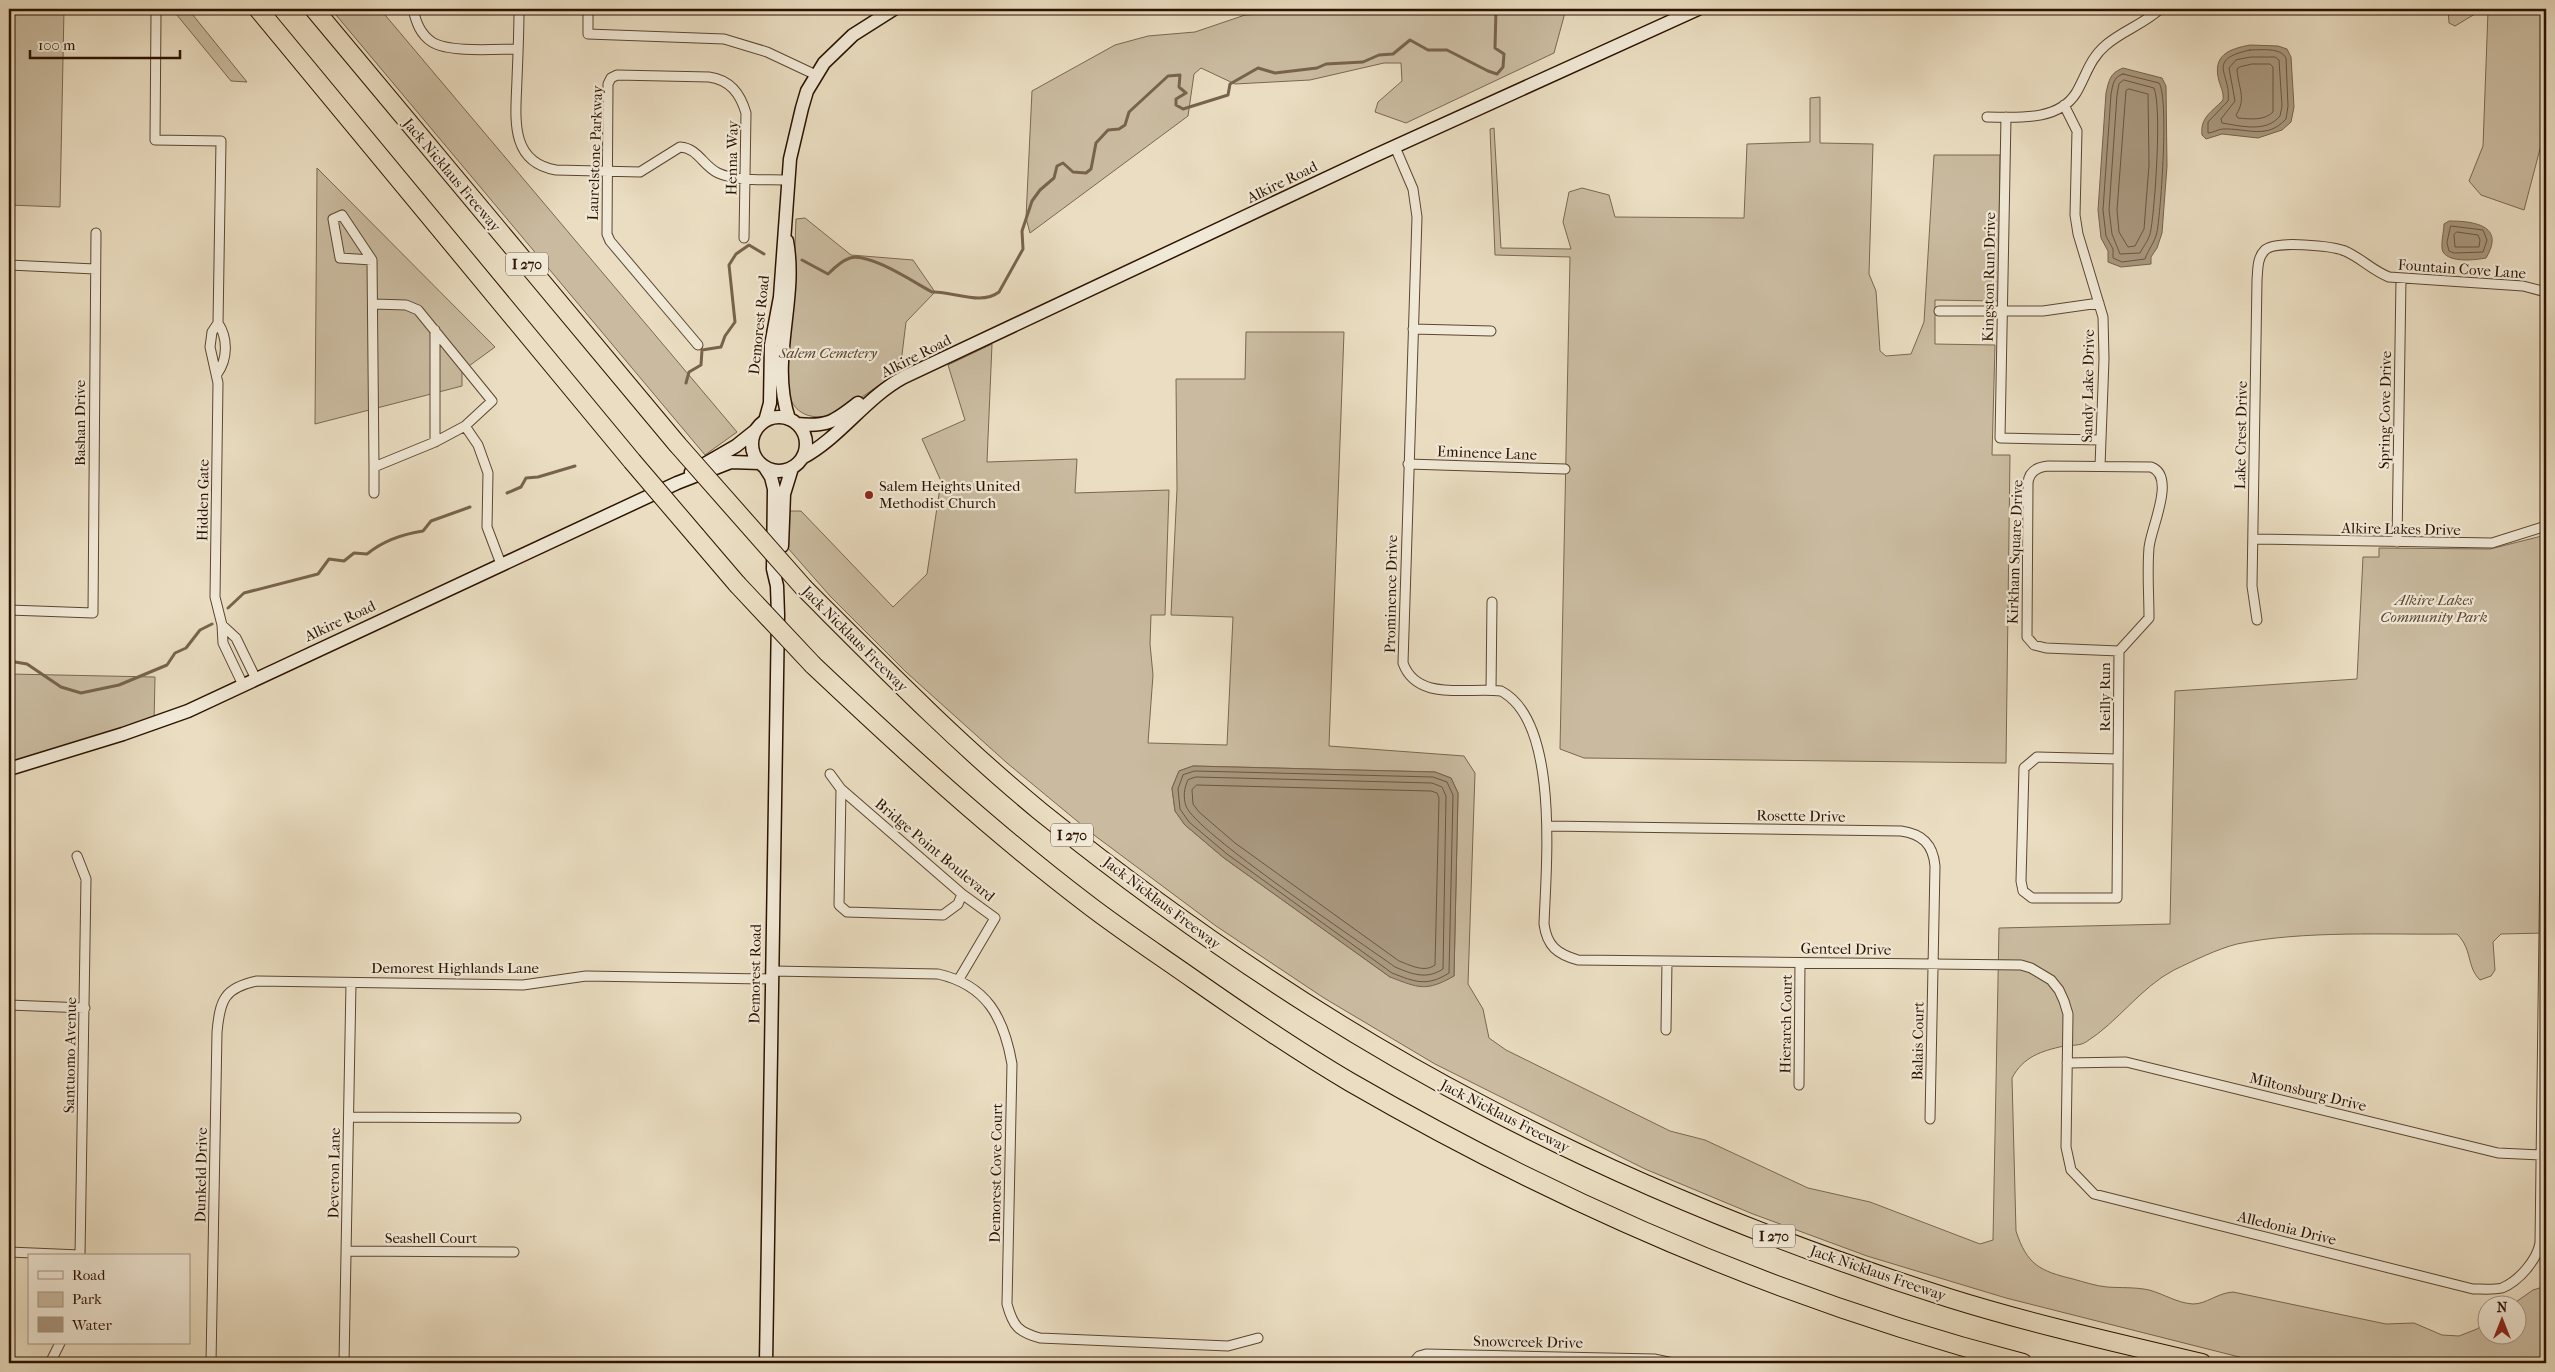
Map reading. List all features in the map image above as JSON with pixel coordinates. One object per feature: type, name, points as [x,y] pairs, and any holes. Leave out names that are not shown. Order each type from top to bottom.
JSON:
[{"type":"highway","name":"I 270","points":[[258,9],[632,461],[737,584],[813,665],[972,811],[1088,905],[1252,1020],[1347,1080],[1481,1154],[1557,1192],[1637,1228],[1820,1301],[2023,1363]]},
{"type":"highway","name":"Jack Nicklaus Freeway","points":[[314,9],[677,444],[804,588],[913,699],[1042,812],[1227,951],[1371,1043],[1466,1097],[1567,1148],[1641,1182],[1767,1233],[1953,1299],[2202,1363]]},
{"type":"main road","name":"Demorest Road","points":[[761,425],[770,403],[770,345],[780,297],[788,180],[797,125],[807,91],[816,75],[835,51],[853,35],[894,9]]},
{"type":"main road","name":"Alkire Road","points":[[793,422],[828,424],[868,396],[882,391],[904,378],[1396,147],[1698,9]]},
{"type":"main road","name":"Demorest Road","points":[[786,230],[792,264],[780,379],[793,422]]},
{"type":"main road","name":"Alkire Road","points":[[802,458],[831,440],[882,391]]},
{"type":"main road","points":[[778,418],[793,422],[803,432],[806,441],[802,458],[792,468],[779,471],[762,464],[753,449],[761,425],[778,418]]},
{"type":"main road","name":"Alkire Road","points":[[677,483],[688,474],[736,446],[761,425]]},
{"type":"main road","name":"Alkire Road","points":[[9,769],[174,716],[677,483],[731,462],[762,464]]},
{"type":"main road","name":"Demorest Road","points":[[762,464],[771,477],[774,489],[774,569],[777,586],[766,1363]]},
{"type":"main road","name":"Demorest Road","points":[[777,586],[781,569],[784,494],[792,468]]},
{"type":"street","points":[[413,9],[416,24],[424,34],[432,42],[445,47],[518,49]]},
{"type":"street","points":[[519,9],[515,128],[526,154],[544,168],[640,172],[680,146],[692,149],[717,172],[745,178],[788,180]]},
{"type":"street","points":[[588,9],[588,34],[724,38],[767,52],[816,75]]},
{"type":"street","points":[[1987,117],[2041,115],[2064,105],[2076,93],[2097,53],[2106,44],[2160,9]]},
{"type":"street","name":"Hidden Gate","points":[[156,16],[155,140],[221,141],[218,323],[223,332],[225,348],[224,364],[218,374],[215,597],[222,625],[223,643],[243,685]]},
{"type":"street","name":"Henna Way","points":[[611,78],[617,76],[723,79],[739,94],[746,113],[744,238]]},
{"type":"street","name":"Laurelstone Parkway","points":[[611,78],[608,84],[607,234],[610,241],[698,345]]},
{"type":"street","name":"Sandy Lake Drive","points":[[2064,105],[2077,130],[2075,215],[2081,247],[2103,317],[2104,359],[2100,466]]},
{"type":"street","name":"Kingston Run Drive","points":[[2006,117],[2000,438],[2101,440]]},
{"type":"street","name":"Prominence Drive","points":[[1396,147],[1408,174],[1416,202],[1402,653],[1406,671],[1411,679],[1427,688],[1491,690],[1505,694],[1516,703],[1531,733],[1544,774],[1547,826],[1544,924],[1546,937],[1553,948]]},
{"type":"street","points":[[372,260],[340,258],[333,219],[342,215],[372,260],[374,304],[374,492]]},
{"type":"street","name":"Bashan Drive","points":[[9,610],[93,613],[96,233]]},
{"type":"street","name":"Fountain Cove Lane","points":[[2264,250],[2283,245],[2334,248],[2345,251],[2376,272],[2401,279],[2523,286],[2546,292]]},
{"type":"street","name":"Lake Crest Drive","points":[[2257,620],[2252,586],[2257,280],[2258,262],[2264,250]]},
{"type":"street","points":[[9,265],[95,269]]},
{"type":"street","name":"Spring Cove Drive","points":[[2396,542],[2401,279]]},
{"type":"street","points":[[1939,311],[2043,311],[2099,303]]},
{"type":"street","points":[[374,304],[406,305],[418,310],[492,401],[464,426],[435,442],[374,468]]},
{"type":"street","name":"Hidden Gate","points":[[218,323],[212,332],[210,347],[212,365],[218,374]]},
{"type":"street","points":[[1413,329],[1491,331]]},
{"type":"street","points":[[434,330],[435,442]]},
{"type":"street","points":[[464,426],[478,445],[488,473],[487,527],[501,564]]},
{"type":"street","name":"Eminence Lane","points":[[1408,464],[1565,469]]},
{"type":"street","name":"Reilly Run","points":[[2100,466],[2151,467],[2157,470],[2161,476],[2161,509],[2154,522],[2148,548],[2149,618],[2119,651],[2117,898],[2032,898],[2024,891],[2021,880],[2024,768],[2037,757],[2118,759]]},
{"type":"street","name":"Kirkham Square Drive","points":[[2100,466],[2043,467],[2030,474],[2028,482],[2027,637],[2034,644],[2046,648],[2119,651]]},
{"type":"street","name":"Alkire Lakes Drive","points":[[2253,539],[2492,543],[2546,526]]},
{"type":"street","points":[[1491,690],[1492,602]]},
{"type":"street","name":"Hidden Gate","points":[[222,625],[236,638],[256,679]]},
{"type":"street","name":"Bridge Point Boulevard","points":[[830,774],[841,789],[962,894],[995,918],[959,979]]},
{"type":"street","name":"Alledonia Drive","points":[[2094,1194],[2473,1289],[2502,1288],[2521,1275],[2538,1252],[2546,776]]},
{"type":"street","points":[[841,789],[839,905],[843,909],[847,912],[943,915],[958,904],[962,894]]},
{"type":"street","name":"Rosette Drive","points":[[1547,826],[1901,831],[1918,835],[1926,840],[1934,856],[1933,964]]},
{"type":"street","name":"Santuomo Avenue","points":[[77,856],[86,879],[80,1254]]},
{"type":"street","name":"Genteel Drive","points":[[1553,948],[1564,956],[1578,960],[2021,965],[2031,968],[2051,980],[2059,990],[2068,1014],[2066,1147],[2071,1170],[2094,1194]]},
{"type":"street","points":[[1666,1030],[1667,961]]},
{"type":"street","name":"Hierarch Court","points":[[1798,1085],[1800,963]]},
{"type":"street","name":"Balais Court","points":[[1930,1119],[1933,964]]},
{"type":"street","name":"Demorest Cove Court","points":[[771,975],[920,974],[959,979],[973,988],[994,1010],[1007,1037],[1012,1064],[1008,1304],[1012,1321],[1024,1333],[1040,1338],[1228,1346],[1258,1338]]},
{"type":"street","name":"Demorest Highlands Lane","points":[[231,990],[240,984],[257,981],[523,985],[586,976],[771,975]]},
{"type":"street","name":"Deveron Lane","points":[[344,1363],[351,983]]},
{"type":"street","name":"Dunkeld Drive","points":[[211,1363],[216,1032],[221,1002],[231,990]]},
{"type":"street","points":[[9,1005],[85,1008]]},
{"type":"street","name":"Miltonsburg Drive","points":[[2067,1063],[2126,1062],[2498,1153],[2541,1155]]},
{"type":"street","points":[[349,1117],[516,1118]]},
{"type":"street","name":"Seashell Court","points":[[347,1251],[514,1252]]},
{"type":"street","points":[[9,1252],[56,1254]]},
{"type":"street","points":[[50,1363],[60,1344]]},
{"type":"street","name":"Snowcreek Drive","points":[[1414,1362],[1426,1354],[1436,1354],[1654,1359],[1673,1363]]},
{"type":"green space","points":[[9,9],[64,9],[60,207],[9,205]]},
{"type":"green space","points":[[172,9],[188,9],[247,82],[231,81]]},
{"type":"green space","points":[[331,9],[380,9],[737,432],[705,455]]},
{"type":"green space","points":[[1365,9],[1566,9],[1554,53],[1406,123],[1375,112],[1378,102],[1402,81],[1401,63],[1384,63],[1310,80],[1235,84],[1201,68],[1194,74],[1188,116],[1030,233],[1026,218],[1032,91],[1115,45],[1148,36],[1195,32],[1245,15]]},
{"type":"green space","points":[[2448,9],[2546,9],[2546,126],[2524,210],[2481,195],[2469,181],[2483,146],[2488,11],[2475,14],[2455,26],[2449,23]]},
{"type":"green space","points":[[1820,97],[1820,143],[1873,144],[1869,274],[1876,291],[1880,351],[1886,356],[1911,354],[1924,322],[1934,155],[2000,155],[1998,301],[1935,300],[1935,344],[1995,345],[1992,455],[2010,455],[2006,763],[1584,758],[1560,749],[1570,257],[1495,255],[1490,129],[1494,128],[1501,248],[1571,249],[1563,222],[1569,192],[1582,188],[1609,195],[1615,217],[1744,218],[1747,144],[1810,142],[1810,98]]},
{"type":"green space","points":[[317,168],[495,347],[462,371],[462,386],[315,424]]},
{"type":"green space","name":"Salem Cemetery","points":[[805,218],[851,255],[913,260],[935,292],[906,322],[900,371],[840,411],[822,417],[805,414],[793,405],[787,390],[785,373],[792,302],[796,219]]},
{"type":"green space","name":"Alkire Lakes Community Park","points":[[1246,332],[1344,332],[1329,746],[1464,756],[1475,773],[1468,984],[1483,1009],[1489,1038],[1506,1050],[1670,1131],[1705,1140],[1808,1188],[1870,1202],[1980,1244],[1993,1240],[1999,928],[2170,924],[2175,691],[2357,679],[2363,557],[2379,557],[2379,548],[2490,549],[2546,535],[2546,933],[2501,934],[2493,942],[2495,970],[2491,976],[2480,980],[2473,969],[2462,940],[2457,934],[2318,935],[2263,940],[2229,946],[2162,977],[2098,1034],[2084,1043],[2056,1048],[2034,1056],[2016,1071],[2012,1078],[2016,1231],[2025,1252],[2036,1265],[2043,1269],[2099,1286],[2139,1288],[2193,1304],[2233,1292],[2386,1324],[2414,1323],[2442,1335],[2459,1336],[2478,1328],[2478,1344],[2528,1344],[2527,1294],[2546,1286],[2546,1363],[2263,1363],[2006,1298],[1867,1256],[1753,1214],[1645,1169],[1435,1064],[1324,998],[1216,926],[1094,835],[1007,763],[906,672],[830,596],[787,547],[788,511],[801,511],[893,607],[927,574],[941,481],[922,439],[965,420],[948,365],[992,344],[987,462],[1077,459],[1075,493],[1169,490],[1165,615],[1151,615],[1150,644],[1153,675],[1148,743],[1227,745],[1233,617],[1171,615],[1177,489],[1176,379],[1245,379]],"holes":[[[1193,766],[1435,772],[1451,778],[1458,793],[1454,976],[1390,977],[1224,858],[1185,825],[1175,811],[1172,788],[1179,771]]]},
{"type":"green space","points":[[9,674],[155,677],[154,723],[9,769]]},
{"type":"water","points":[[2250,45],[2278,46],[2287,49],[2291,57],[2294,107],[2291,122],[2282,130],[2258,138],[2222,134],[2206,139],[2202,135],[2205,119],[2223,100],[2217,72],[2220,59],[2229,51]]},
{"type":"water","points":[[2123,68],[2162,78],[2166,86],[2167,166],[2162,233],[2157,248],[2151,257],[2151,264],[2121,267],[2108,262],[2108,251],[2101,238],[2098,210],[2106,93],[2111,77],[2115,72]]},
{"type":"water","points":[[2449,221],[2477,224],[2489,232],[2492,238],[2491,247],[2486,258],[2463,260],[2451,258],[2443,252],[2444,224]]},
{"type":"water","points":[[1193,766],[1435,772],[1451,778],[1458,793],[1454,976],[1436,984],[1422,987],[1390,977],[1224,858],[1185,825],[1175,811],[1172,788],[1179,771]]},
{"type":"waterway","points":[[802,260],[828,274],[844,261],[858,257],[880,264],[932,292],[975,298],[992,296],[999,292],[1023,249],[1022,231],[1032,201],[1040,190],[1054,178],[1057,166],[1063,163],[1073,172],[1086,173],[1091,169],[1096,143],[1108,130],[1119,129],[1125,125],[1129,112],[1168,76],[1180,75],[1179,87],[1186,93],[1176,99],[1176,105],[1183,109],[1228,95],[1230,84],[1258,68],[1275,73],[1317,68],[1326,64],[1363,62],[1379,55],[1393,54],[1410,40],[1428,50],[1447,50],[1497,74],[1503,67],[1504,54],[1495,48],[1496,9]]},
{"type":"waterway","points":[[686,383],[689,372],[701,365],[702,350],[721,347],[725,336],[735,322],[729,265],[736,254],[749,245],[764,254]]},
{"type":"waterway","points":[[507,493],[521,487],[526,478],[538,477],[575,466]]},
{"type":"waterway","points":[[228,608],[244,593],[318,574],[329,559],[344,561],[354,553],[367,554],[380,545],[394,539],[423,531],[431,521],[470,507]]},
{"type":"waterway","points":[[9,661],[27,664],[61,687],[81,693],[119,685],[167,665],[175,653],[186,648],[200,630],[212,624]]},
{"type":"place","name":"Salem Heights United Methodist Church","points":[[869,495]]}]
